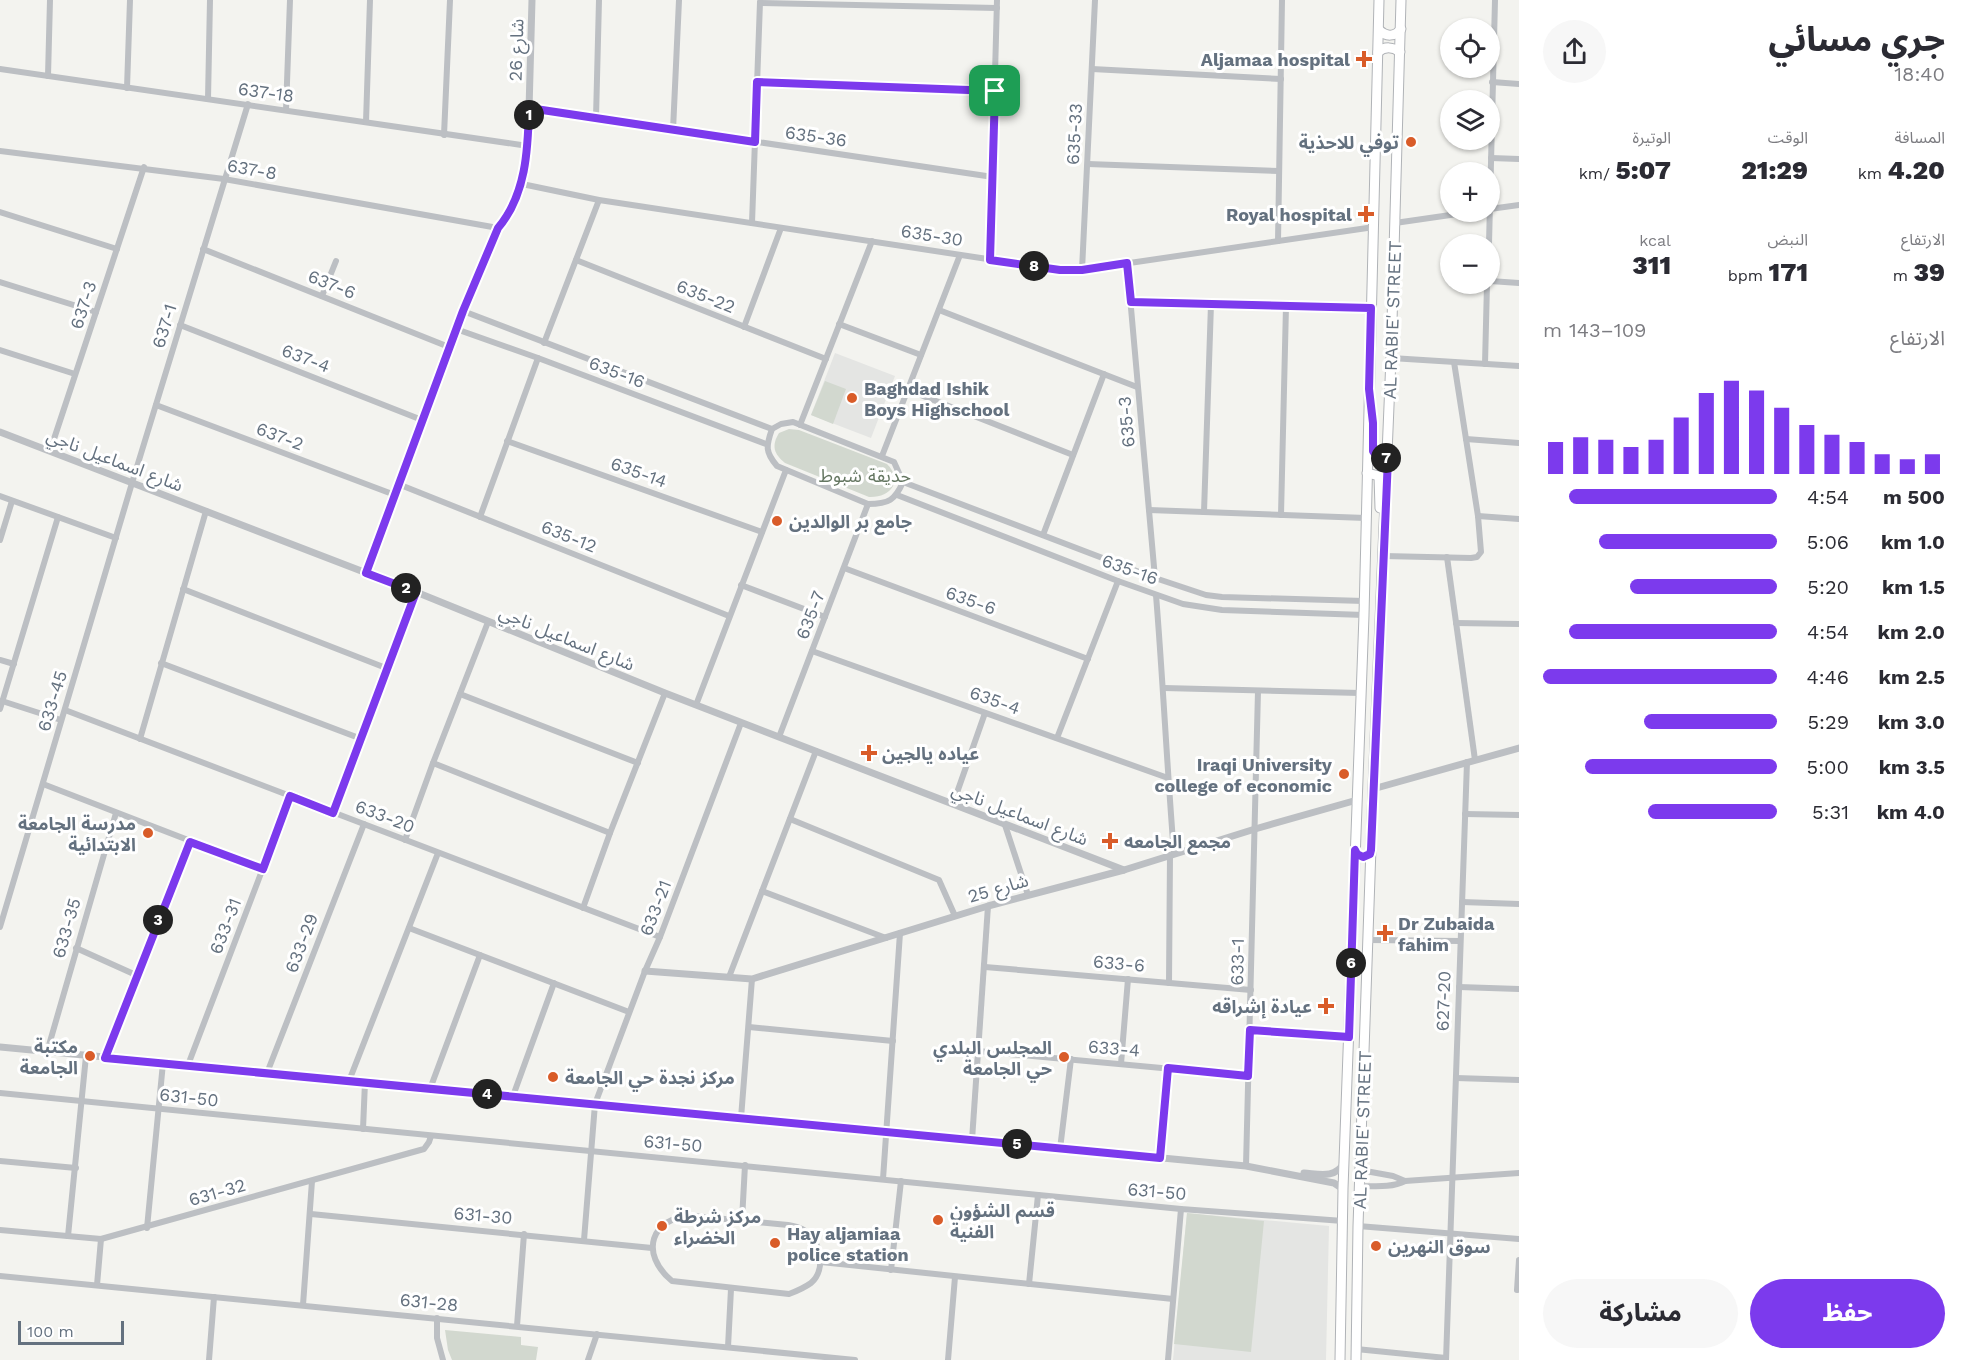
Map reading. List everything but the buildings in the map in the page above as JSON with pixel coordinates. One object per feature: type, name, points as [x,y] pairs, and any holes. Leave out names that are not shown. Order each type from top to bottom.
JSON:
[{"type":"main road","name":"AL RABIE' STREET","points":[[1340,1360],[1343,1190],[1364,615],[1379,0]]},
{"type":"main road","name":"AL RABIE' STREET","points":[[1356,1360],[1358,1226],[1373,789],[1392,358],[1401,0]]},
{"type":"main road","points":[[1379,30],[1390,36],[1401,29]]},
{"type":"main road","points":[[1378,52],[1388,48],[1400,52]]},
{"type":"main road","points":[[1369,389],[1373,423],[1373,451],[1377,457],[1388,458]]},
{"type":"main road","points":[[1367,473],[1376,474],[1380,479],[1380,509],[1384,543]]},
{"type":"main road","points":[[1355,850],[1363,857],[1370,854],[1371,850]]},
{"type":"main road","points":[[1354,880],[1356,875],[1363,871],[1370,879]]},
{"type":"street","points":[[48,76],[50,0]]},
{"type":"street","points":[[127,88],[130,0]]},
{"type":"street","points":[[208,99],[210,0]]},
{"type":"street","points":[[286,110],[290,0]]},
{"type":"street","points":[[366,122],[370,0]]},
{"type":"street","points":[[444,135],[450,0]]},
{"type":"street","name":"شارع 26","points":[[366,573],[463,311],[498,228],[522,184],[528,146],[532,0]]},
{"type":"street","points":[[596,118],[599,0]]},
{"type":"street","points":[[673,130],[679,0]]},
{"type":"street","points":[[990,260],[997,0]]},
{"type":"street","name":"635-33","points":[[1082,270],[1095,0]]},
{"type":"street","points":[[1278,241],[1282,0]]},
{"type":"street","points":[[1491,162],[1495,0]]},
{"type":"street","points":[[752,223],[760,2],[997,8]]},
{"type":"street","name":"637-18","points":[[0,69],[528,146]]},
{"type":"street","points":[[1092,69],[1281,79]]},
{"type":"street","points":[[757,82],[995,91]]},
{"type":"street","points":[[1492,82],[1519,84]]},
{"type":"street","name":"637-1","points":[[132,483],[248,104]]},
{"type":"street","name":"635-36","points":[[529,108],[993,177]]},
{"type":"street","name":"637-8","points":[[0,151],[224,179],[498,228]]},
{"type":"street","points":[[1491,158],[1519,159]]},
{"type":"street","points":[[1088,164],[1279,171]]},
{"type":"street","name":"637-3","points":[[50,451],[144,168]]},
{"type":"street","name":"635-30","points":[[522,184],[599,200],[1060,270],[1082,270],[1374,226]]},
{"type":"street","points":[[544,343],[599,200]]},
{"type":"street","points":[[1500,208],[1519,205]]},
{"type":"street","points":[[0,212],[117,249]]},
{"type":"street","points":[[1395,222],[1440,216]]},
{"type":"street","points":[[744,327],[781,228]]},
{"type":"street","points":[[800,425],[872,241]]},
{"type":"street","name":"637-6","points":[[203,249],[449,347]]},
{"type":"street","points":[[882,456],[960,255]]},
{"type":"street","name":"635-22","points":[[576,260],[826,359]]},
{"type":"street","points":[[322,296],[336,261]]},
{"type":"street","name":"635-3","points":[[1127,263],[1155,578]]},
{"type":"street","points":[[0,282],[96,312]]},
{"type":"street","points":[[1500,282],[1519,283]]},
{"type":"street","points":[[1485,364],[1488,294]]},
{"type":"street","points":[[1131,302],[1371,308]]},
{"type":"street","points":[[1204,512],[1211,304]]},
{"type":"street","points":[[1281,515],[1286,306]]},
{"type":"street","points":[[939,310],[1137,387]]},
{"type":"street","name":"635-16","points":[[463,311],[772,429],[794,422],[894,462],[903,482],[1155,578],[1213,596],[1364,601]]},
{"type":"street","points":[[840,324],[921,355]]},
{"type":"street","name":"637-4","points":[[180,325],[422,420]]},
{"type":"street","name":"635-16","points":[[456,330],[538,358],[766,444]]},
{"type":"street","points":[[0,350],[75,374]]},
{"type":"street","points":[[480,517],[538,358]]},
{"type":"street","points":[[1392,358],[1519,366]]},
{"type":"street","points":[[1384,556],[1474,557],[1479,555],[1482,549],[1454,362]]},
{"type":"street","points":[[1043,536],[1104,374]]},
{"type":"street","points":[[908,390],[1073,454]]},
{"type":"street","name":"637-2","points":[[156,405],[395,495]]},
{"type":"street","points":[[772,429],[766,444],[768,454],[777,466],[868,504],[881,504],[891,500],[897,495],[903,482]]},
{"type":"street","name":"شارع اسماعيل ناجي","points":[[0,432],[416,592],[741,723],[1124,870]]},
{"type":"street","points":[[1466,439],[1519,443]]},
{"type":"street","name":"635-14","points":[[507,441],[762,532]]},
{"type":"street","points":[[696,705],[786,470]]},
{"type":"street","name":"633-45","points":[[0,927],[3,907],[43,784],[132,483]]},
{"type":"street","name":"635-12","points":[[398,484],[729,616]]},
{"type":"street","name":"635-16","points":[[897,495],[1118,581],[1183,603],[1211,609],[1364,615]]},
{"type":"street","points":[[0,496],[116,538]]},
{"type":"street","points":[[0,540],[12,501]]},
{"type":"street","name":"635-7","points":[[779,737],[868,504]]},
{"type":"street","points":[[1149,510],[1366,518]]},
{"type":"street","points":[[140,739],[206,511]]},
{"type":"street","points":[[1478,516],[1519,519]]},
{"type":"street","points":[[0,709],[58,517]]},
{"type":"street","points":[[1447,557],[1475,760]]},
{"type":"street","name":"635-6","points":[[844,568],[1088,659]]},
{"type":"street","points":[[1057,738],[1118,581]]},
{"type":"street","points":[[741,585],[825,617]]},
{"type":"street","points":[[183,589],[386,668]]},
{"type":"street","points":[[333,813],[359,738],[416,592]]},
{"type":"street","points":[[1156,595],[1164,688],[1172,855],[1169,983]]},
{"type":"street","points":[[405,840],[488,622]]},
{"type":"street","points":[[1456,623],[1519,624]]},
{"type":"street","name":"635-4","points":[[812,651],[1168,778]]},
{"type":"street","points":[[0,660],[14,664]]},
{"type":"street","points":[[161,663],[359,738]]},
{"type":"street","points":[[1164,688],[1360,693]]},
{"type":"street","name":"633-1","points":[[1246,1166],[1258,691]]},
{"type":"street","points":[[583,908],[665,693]]},
{"type":"street","points":[[460,694],[638,763]]},
{"type":"street","points":[[2,701],[62,720]]},
{"type":"street","name":"633-20","points":[[64,710],[660,937]]},
{"type":"street","points":[[953,804],[986,713]]},
{"type":"street","name":"633-21","points":[[584,1240],[595,1104],[741,723]]},
{"type":"street","points":[[1373,789],[1519,748]]},
{"type":"street","points":[[729,977],[816,752]]},
{"type":"street","name":"627-20","points":[[1446,1359],[1467,762]]},
{"type":"street","points":[[433,764],[610,833]]},
{"type":"street","points":[[43,784],[263,869]]},
{"type":"street","name":"633-31","points":[[188,1065],[290,796]]},
{"type":"street","name":"شارع 25","points":[[645,971],[752,979],[988,906],[1124,870],[1254,829],[1357,800]]},
{"type":"street","name":"633-35","points":[[47,1052],[116,813]]},
{"type":"street","points":[[1465,814],[1519,815]]},
{"type":"street","points":[[790,819],[939,880],[955,916]]},
{"type":"street","name":"633-29","points":[[267,1073],[364,824]]},
{"type":"street","points":[[1005,825],[1028,895]]},
{"type":"street","points":[[105,1058],[190,842]]},
{"type":"street","points":[[349,1081],[438,853]]},
{"type":"street","points":[[762,891],[886,938]]},
{"type":"street","points":[[1462,902],[1519,904]]},
{"type":"street","points":[[972,1140],[988,906]]},
{"type":"street","points":[[409,928],[629,1012]]},
{"type":"street","points":[[883,1179],[900,933]]},
{"type":"street","points":[[1369,940],[1461,941]]},
{"type":"street","points":[[76,948],[136,975]]},
{"type":"street","points":[[430,1089],[480,955]]},
{"type":"street","name":"633-6","points":[[985,967],[1251,990]]},
{"type":"street","points":[[741,1118],[752,979]]},
{"type":"street","points":[[1121,1064],[1128,979]]},
{"type":"street","points":[[513,1096],[554,983]]},
{"type":"street","points":[[1459,987],[1519,989]]},
{"type":"street","points":[[749,1027],[893,1041]]},
{"type":"street","points":[[1250,1030],[1349,1037]]},
{"type":"street","points":[[0,1047],[1246,1166],[1334,1183],[1343,1190]]},
{"type":"street","name":"633-4","points":[[978,1051],[1248,1076]]},
{"type":"street","points":[[68,1236],[86,1056]]},
{"type":"street","points":[[1060,1149],[1071,1059]]},
{"type":"street","points":[[147,1228],[163,1063]]},
{"type":"street","points":[[1160,1158],[1168,1068]]},
{"type":"street","points":[[1455,1078],[1519,1080]]},
{"type":"street","points":[[363,1129],[365,1082]]},
{"type":"street","name":"631-50","points":[[0,1093],[1181,1209],[1343,1221]]},
{"type":"street","name":"631-32","points":[[0,1230],[101,1239],[424,1149],[430,1136]]},
{"type":"street","points":[[0,1161],[76,1168]]},
{"type":"street","points":[[1286,1173],[1330,1175],[1340,1170],[1344,1163]]},
{"type":"street","points":[[742,1220],[745,1165]]},
{"type":"street","points":[[1360,1170],[1393,1176],[1405,1181]]},
{"type":"street","points":[[1360,1186],[1519,1173]]},
{"type":"street","points":[[303,1305],[312,1181]]},
{"type":"street","points":[[891,1270],[901,1181]]},
{"type":"street","points":[[1029,1284],[1038,1195]]},
{"type":"street","points":[[1167,1360],[1181,1209]]},
{"type":"street","name":"631-30","points":[[311,1214],[652,1248]]},
{"type":"street","points":[[694,1216],[742,1220],[788,1225],[802,1229],[810,1235],[821,1262],[816,1278],[810,1284],[789,1294],[672,1281],[657,1265],[652,1248],[664,1223],[677,1218],[694,1216]]},
{"type":"street","points":[[1358,1226],[1519,1239]]},
{"type":"street","points":[[517,1326],[524,1234]]},
{"type":"street","points":[[97,1285],[101,1239]]},
{"type":"street","points":[[1517,1290],[1519,1260]]},
{"type":"street","points":[[821,1262],[1173,1299]]},
{"type":"street","name":"631-28","points":[[0,1276],[855,1360]]},
{"type":"street","points":[[948,1360],[955,1277]]},
{"type":"street","points":[[728,1347],[731,1289]]},
{"type":"street","points":[[209,1360],[213,1297]]},
{"type":"street","points":[[437,1318],[437,1338],[443,1360]]},
{"type":"street","points":[[588,1360],[597,1334]]},
{"type":"street","points":[[1356,1349],[1446,1359]]},
{"type":"shaded area","name":"Baghdad Ishik Boys Highschool","points":[[835,353],[895,376],[871,438],[811,415]]},
{"type":"shaded area","points":[[1187,1213],[1329,1226],[1326,1360],[1173,1360]]},
{"type":"green space","points":[[825,381],[846,389],[833,424],[811,415]]},
{"type":"green space","name":"حديقة شبوط","points":[[789,429],[799,430],[887,464],[894,476],[892,487],[883,495],[869,497],[785,463],[776,453],[774,446],[779,433]]},
{"type":"green space","points":[[1187,1213],[1264,1221],[1251,1352],[1174,1344]]},
{"type":"green space","points":[[445,1330],[521,1337],[521,1345],[538,1347],[536,1360],[452,1360]]},
{"type":"place","name":"Aljamaa hospital","points":[[1364,59]]},
{"type":"place","name":"توفي للاحذية","points":[[1411,142]]},
{"type":"place","name":"Royal hospital","points":[[1366,214]]},
{"type":"place","name":"Baghdad Ishik Boys Highschool","points":[[852,398]]},
{"type":"place","name":"جامع بر الوالدين","points":[[777,521]]},
{"type":"place","name":"عياده يالجين","points":[[869,753]]},
{"type":"place","name":"Iraqi University college of economic","points":[[1344,774]]},
{"type":"place","name":"مدرسة الجامعة الابتدائية","points":[[148,833]]},
{"type":"place","name":"مجمع الجامعه","points":[[1110,841]]},
{"type":"place","name":"Dr Zubaida fahim","points":[[1385,933]]},
{"type":"place","name":"عيادة إشراقه","points":[[1326,1006]]},
{"type":"place","name":"مكتبة الجامعة","points":[[90,1056]]},
{"type":"place","name":"المجلس البلدي حي الجامعة","points":[[1064,1057]]},
{"type":"place","name":"مركز نجدة حي الجامعة","points":[[553,1077]]},
{"type":"place","name":"قسم الشؤون الفنية","points":[[938,1220]]},
{"type":"place","name":"مركز شرطة الخضراء","points":[[662,1226]]},
{"type":"place","name":"Hay aljamiaa police station","points":[[775,1243]]},
{"type":"place","name":"سوق النهرين","points":[[1376,1246]]},
{"type":"route","points":[[757,82],[995,91],[990,260],[1060,270],[1082,270],[1127,263],[1131,302],[1371,308],[1369,389],[1373,423],[1373,451],[1377,457],[1388,458],[1371,850],[1366,857],[1361,857],[1355,850],[1349,1037],[1250,1030],[1248,1076],[1168,1068],[1160,1158],[105,1058],[190,842],[263,869],[290,796],[333,813],[359,738],[416,592],[366,573],[463,311],[498,228],[522,184],[528,146],[529,108],[755,142],[757,82]]}]
